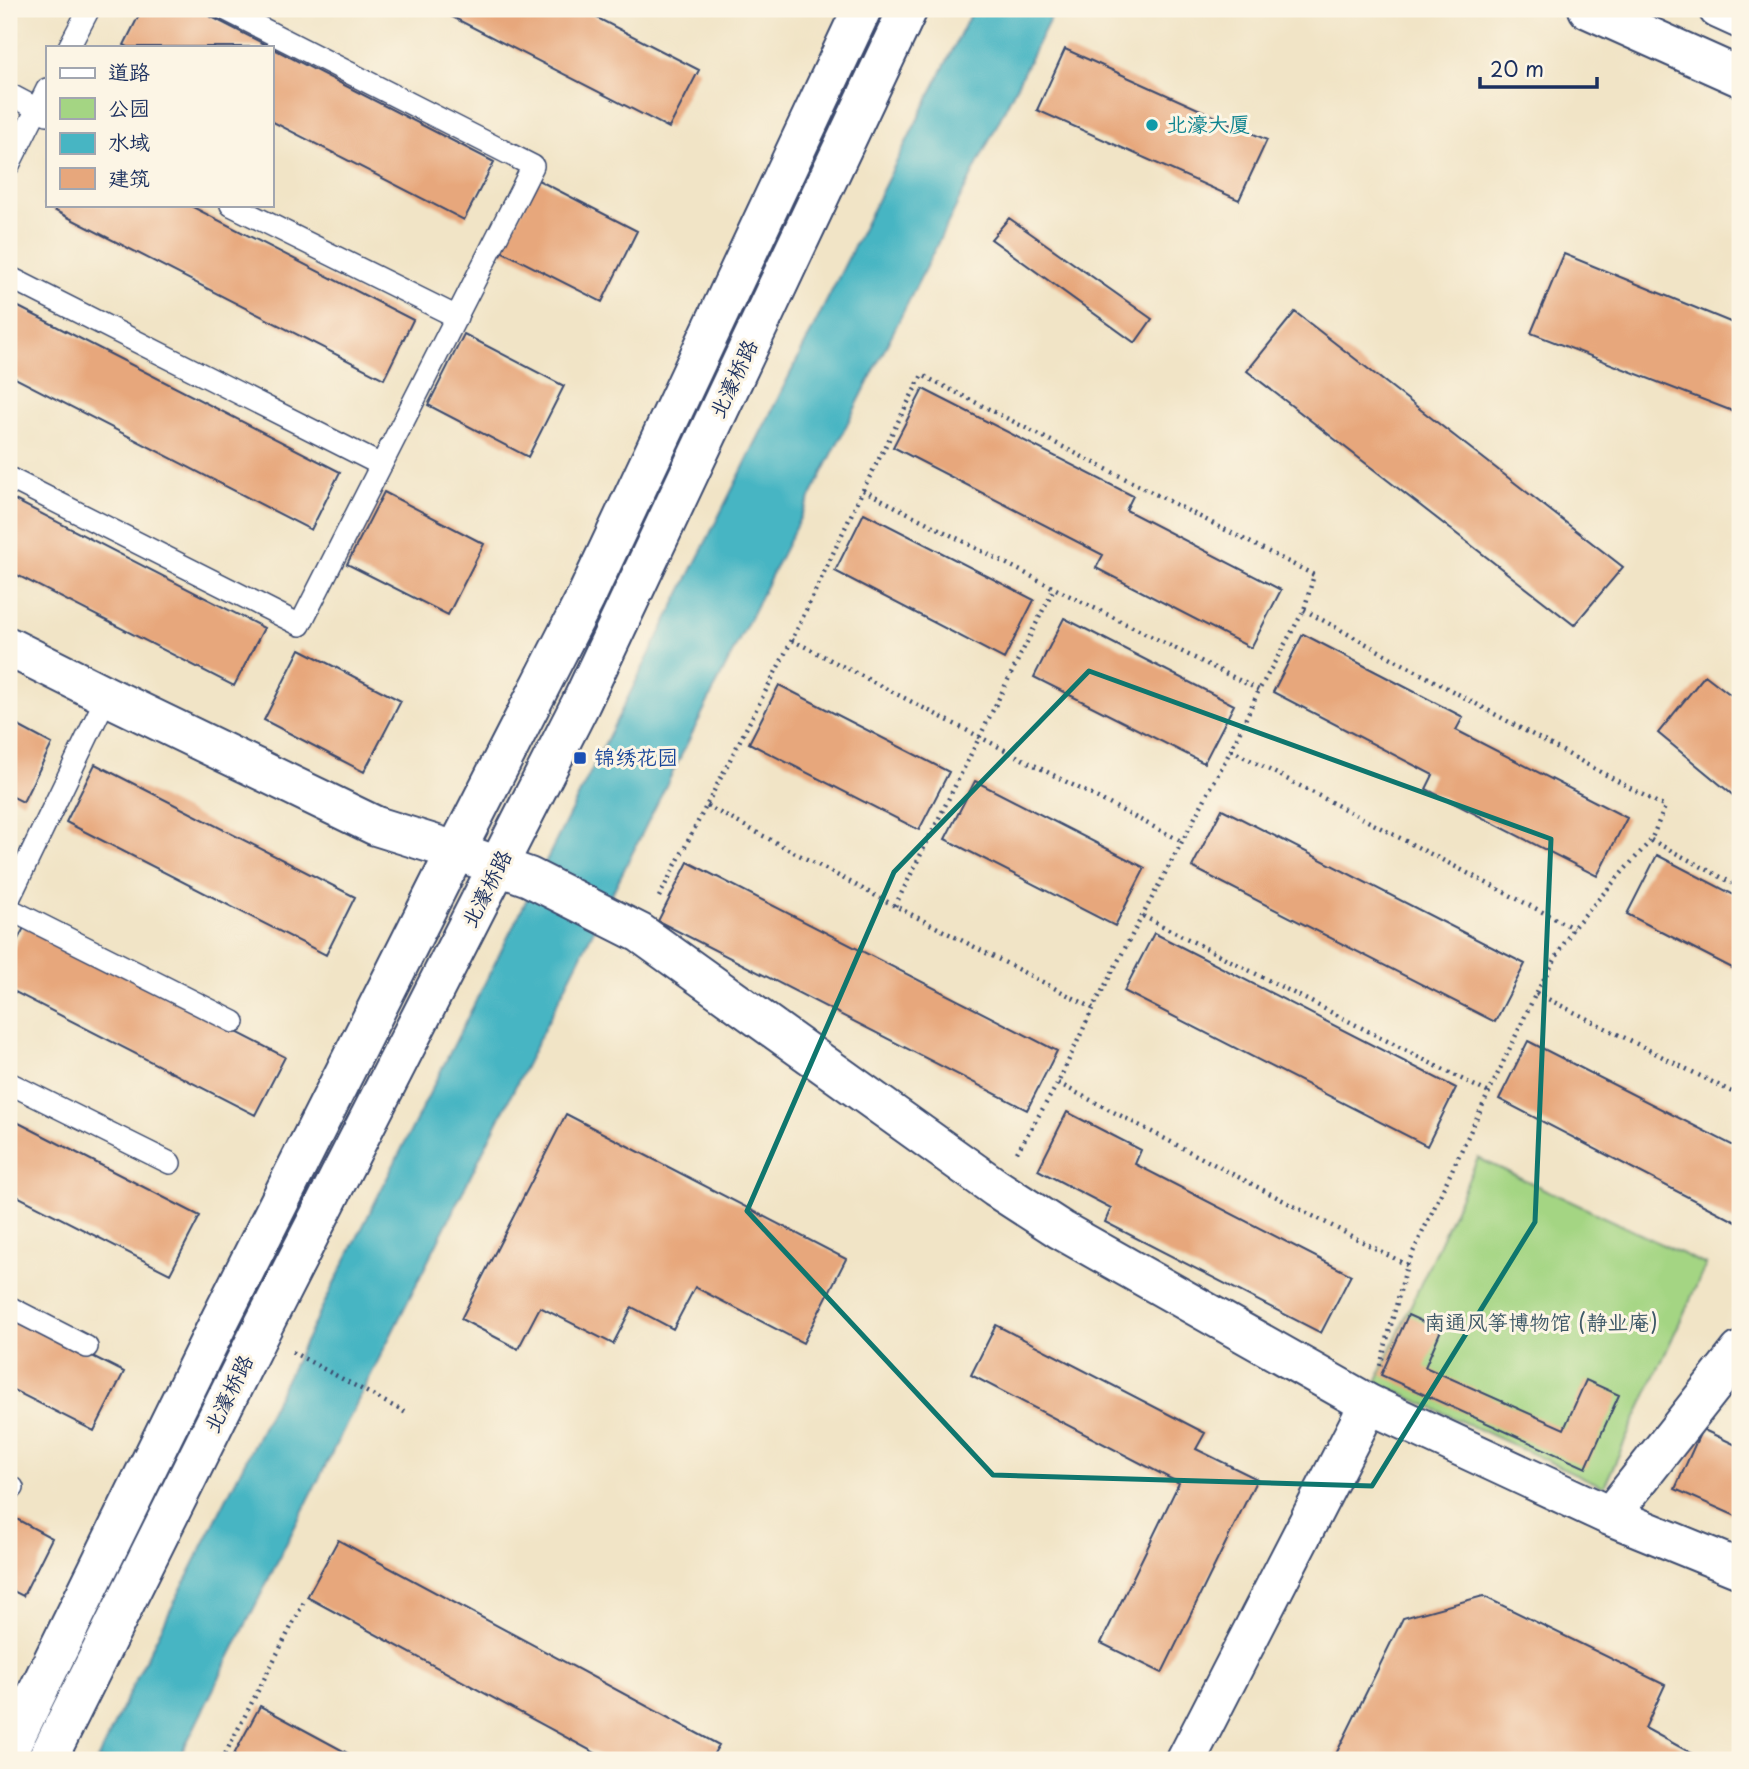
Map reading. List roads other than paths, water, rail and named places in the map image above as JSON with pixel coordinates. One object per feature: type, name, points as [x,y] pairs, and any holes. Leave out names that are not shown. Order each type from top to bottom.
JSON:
[{"type":"main road","name":"北濠桥路","points":[[9,1750],[220,1320],[586,597],[862,9]]},
{"type":"main road","name":"北濠桥路","points":[[47,1760],[258,1336],[514,871],[581,703],[908,9]]},
{"type":"main road","points":[[1588,9],[1740,77]]},
{"type":"main road","points":[[1718,9],[1740,19]]},
{"type":"main road","points":[[9,647],[376,826],[514,871],[632,929],[996,1188],[1061,1230],[1370,1404],[1610,1516],[1740,1569]]},
{"type":"main road","points":[[1610,1516],[1740,1351]]},
{"type":"main road","points":[[1186,1760],[1370,1404]]},
{"type":"lane","points":[[70,46],[89,9]]},
{"type":"lane","points":[[9,478],[300,625],[533,166],[224,9]]},
{"type":"lane","points":[[9,165],[42,111],[46,93]]},
{"type":"lane","points":[[9,94],[42,111]]},
{"type":"lane","points":[[233,206],[457,317]]},
{"type":"lane","points":[[9,276],[381,465]]},
{"type":"lane","points":[[9,899],[107,696]]},
{"type":"lane","points":[[9,909],[234,1022]]},
{"type":"lane","points":[[9,1083],[170,1163]]},
{"type":"lane","points":[[9,1307],[87,1347]]},
{"type":"water","points":[[973,9],[1055,9],[178,1760],[97,1760],[140,1671]]},
{"type":"place","name":"北濠大厦","points":[[1152,125]]},
{"type":"place","name":"锦绣花园","points":[[580,758]]},
{"type":"park label","name":"南通风筝博物馆 (静业庵)","points":[[1541,1323]]}]
